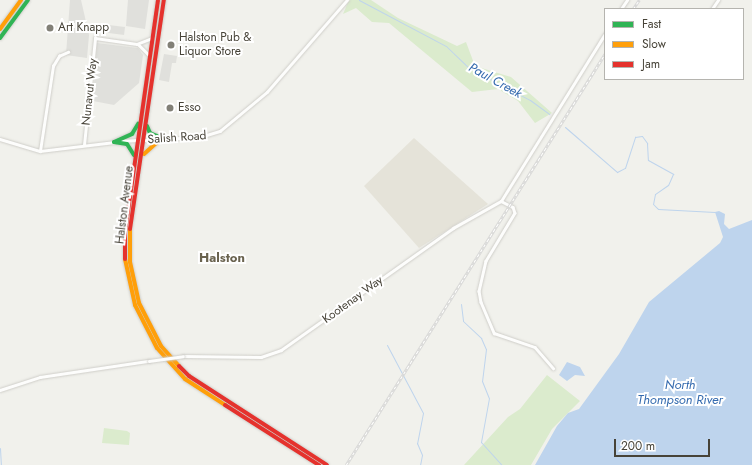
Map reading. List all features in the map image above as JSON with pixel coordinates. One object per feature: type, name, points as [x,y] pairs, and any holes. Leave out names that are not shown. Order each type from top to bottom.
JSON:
[{"type":"main road","points":[[0,28],[21,0]]},
{"type":"main road","points":[[0,38],[28,0]]},
{"type":"main road","name":"Halston Avenue","points":[[158,0],[134,157],[125,262],[135,305],[151,339],[176,370],[197,388],[319,465]]},
{"type":"main road","name":"Halston Avenue","points":[[164,0],[129,233],[130,262],[139,303],[155,337],[179,367],[200,385],[328,465]]},
{"type":"main road","points":[[147,120],[150,133],[162,138]]},
{"type":"main road","points":[[114,142],[132,134],[140,121]]},
{"type":"main road","points":[[140,164],[148,146],[162,138]]},
{"type":"main road","points":[[114,142],[127,144],[134,157]]},
{"type":"street","name":"Salish Road","points":[[0,139],[40,151],[114,142],[162,138],[200,137],[220,131],[266,92],[347,0]]},
{"type":"street","name":"Kootenay Way","points":[[0,390],[40,377],[183,356],[261,357],[281,350],[453,228],[501,201],[604,36]]},
{"type":"street","name":"Nunavut Way","points":[[84,145],[95,38],[137,44]]},
{"type":"street","points":[[150,56],[137,44],[152,38]]},
{"type":"street","points":[[40,151],[53,66],[59,56],[68,52]]},
{"type":"street","points":[[501,201],[512,207],[515,213],[486,261],[479,291],[491,329],[535,348],[553,368]]},
{"type":"shaded area","points":[[70,0],[81,0],[89,35],[87,58],[66,55]]},
{"type":"shaded area","points":[[128,0],[149,0],[145,29],[126,26]]},
{"type":"shaded area","points":[[101,24],[125,27],[124,35],[101,32]]},
{"type":"shaded area","points":[[97,43],[138,48],[143,55],[139,83],[114,105],[93,101]]},
{"type":"shaded area","points":[[164,54],[177,56],[176,63],[172,63],[169,82],[159,80]]},
{"type":"shaded area","points":[[414,138],[488,204],[419,248],[364,186]]},
{"type":"green space","points":[[349,0],[371,0],[398,18],[457,46],[466,42],[475,66],[511,77],[552,113],[535,123],[518,101],[498,89],[472,92],[389,23],[372,22],[356,8],[343,14]]},
{"type":"green space","points":[[547,375],[580,401],[552,429],[531,465],[464,465],[508,417],[520,409]]},
{"type":"green space","points":[[104,428],[127,431],[130,433],[129,445],[102,443]]},
{"type":"water","name":"North Thompson River","points":[[719,211],[725,214],[724,224],[729,229],[752,220],[752,465],[535,465],[557,426],[568,413],[579,409],[619,354],[649,302],[720,243],[723,237],[715,212]]},
{"type":"water","points":[[567,362],[580,367],[585,376],[575,375],[567,381],[559,375]]},
{"type":"waterway","name":"Paul Creek","points":[[359,0],[446,46],[469,68],[530,100],[549,114]]},
{"type":"waterway","name":"Paul Creek","points":[[565,127],[617,172],[625,168],[635,137],[642,136],[647,143],[648,160],[673,174],[668,185],[655,194],[653,204],[658,209],[715,212]]},
{"type":"waterway","points":[[461,304],[463,321],[481,338],[486,349],[482,381],[489,398],[481,442],[502,465]]},
{"type":"waterway","points":[[387,345],[423,413],[417,443],[422,455],[420,465]]},
{"type":"waterway","points":[[0,448],[1,465]]},
{"type":"railway","points":[[634,8],[639,0]]},
{"type":"railway","points":[[346,465],[604,56]]},
{"type":"traffic: fast","points":[[0,38],[28,0]]},
{"type":"traffic: fast","points":[[114,142],[132,134],[138,124]]},
{"type":"traffic: fast","points":[[147,126],[150,133],[162,138]]},
{"type":"traffic: fast","points":[[114,142],[127,144],[134,155]]},
{"type":"traffic: slow","points":[[0,29],[21,0]]},
{"type":"traffic: slow","points":[[144,154],[162,138]]},
{"type":"traffic: slow","points":[[130,229],[130,262],[139,303],[161,346],[179,366]]},
{"type":"traffic: slow","points":[[125,259],[135,305],[157,348],[185,379],[225,405]]},
{"type":"traffic: jam","points":[[125,259],[125,232],[158,0]]},
{"type":"traffic: jam","points":[[130,229],[164,0]]},
{"type":"traffic: jam","points":[[179,366],[189,376],[327,465]]},
{"type":"traffic: jam","points":[[225,405],[319,465]]},
{"type":"place","name":"Art Knapp","points":[[50,28]]},
{"type":"place","name":"Halston Pub & Liquor Store","points":[[171,45]]},
{"type":"place","name":"Esso","points":[[170,108]]},
{"type":"district","name":"Halston","points":[[222,258]]}]
